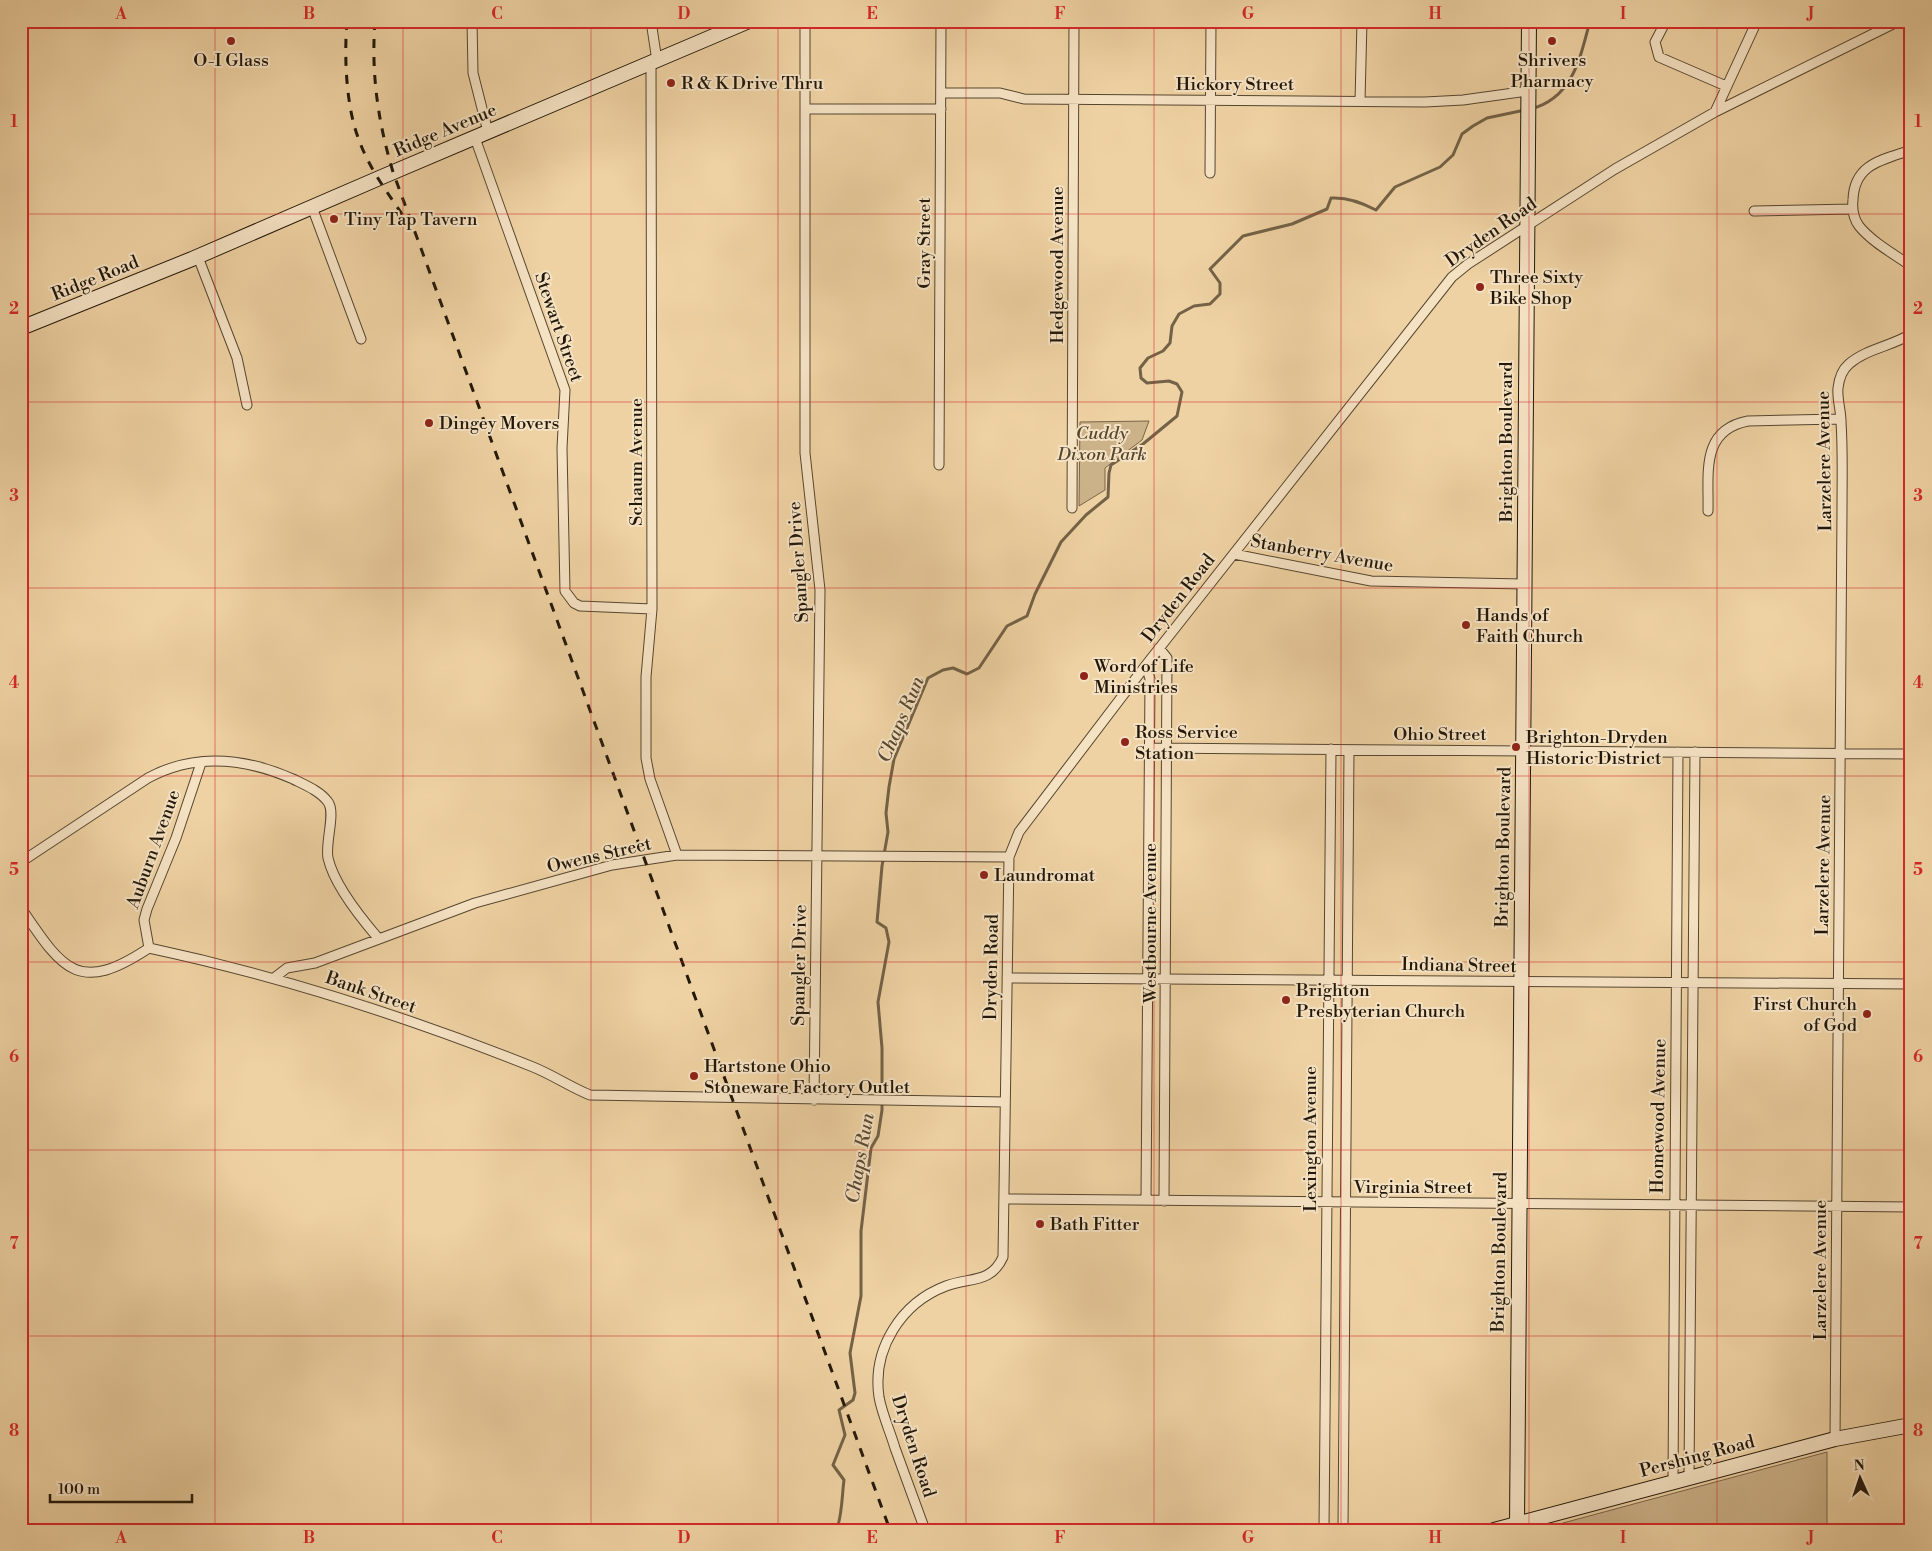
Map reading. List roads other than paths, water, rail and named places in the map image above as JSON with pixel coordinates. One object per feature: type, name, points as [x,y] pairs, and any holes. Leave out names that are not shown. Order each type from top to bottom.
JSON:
[{"type":"street","name":"Stewart Street","points":[[472,21],[474,73],[482,135],[565,390],[562,448],[565,592],[574,603],[580,606],[652,609]]},
{"type":"street","name":"Schaum Avenue","points":[[651,21],[654,63],[652,609],[646,677],[646,758],[650,779],[677,855]]},
{"type":"street","name":"Ridge Avenue","points":[[154,274],[198,257],[750,21]]},
{"type":"street","name":"Spangler Drive","points":[[805,21],[805,453],[820,590],[814,1100]]},
{"type":"street","name":"Gray Street","points":[[939,465],[941,21]]},
{"type":"street","name":"Hedgewood Avenue","points":[[1072,508],[1074,21]]},
{"type":"street","points":[[1210,173],[1211,21]]},
{"type":"street","points":[[1360,101],[1362,21]]},
{"type":"street","name":"Brighton Boulevard","points":[[1517,1524],[1518,1204],[1529,21]]},
{"type":"street","points":[[1666,21],[1656,42],[1659,57],[1726,86]]},
{"type":"street","points":[[1715,112],[1758,21]]},
{"type":"street","name":"Dryden Road","points":[[925,1530],[882,1409],[878,1376],[880,1362],[894,1327],[912,1304],[934,1290],[987,1276],[996,1270],[1003,1257],[1008,858],[1019,832],[1146,664],[1452,277],[1468,264],[1615,168],[1715,112],[1900,21]]},
{"type":"street","name":"Hickory Street","points":[[942,94],[1000,93],[1024,98],[1074,99],[1360,101],[1463,100],[1528,96]]},
{"type":"street","points":[[805,109],[941,109]]},
{"type":"street","points":[[1911,150],[1874,163],[1864,170],[1856,179],[1852,209],[1858,225],[1872,238],[1911,266]]},
{"type":"street","points":[[312,207],[361,339]]},
{"type":"street","points":[[1754,211],[1852,209]]},
{"type":"street","points":[[198,257],[237,358],[247,405]]},
{"type":"street","name":"Ridge Road","points":[[21,328],[154,274]]},
{"type":"street","name":"Larzelere Avenue","points":[[1836,1439],[1841,419],[1838,386],[1841,375],[1848,364],[1861,356],[1890,345],[1911,334]]},
{"type":"street","points":[[1708,511],[1709,462],[1716,440],[1723,431],[1735,424],[1748,421],[1841,419]]},
{"type":"street","name":"Stanberry Avenue","points":[[1234,554],[1371,581],[1524,584]]},
{"type":"street","name":"Westbourne Avenue","points":[[1159,648],[1167,658],[1168,749],[1164,1200]]},
{"type":"street","name":"Westbourne Avenue","points":[[1146,664],[1150,679],[1146,1200]]},
{"type":"street","name":"Ohio Street","points":[[1150,748],[1911,754]]},
{"type":"street","name":"Lexington Avenue","points":[[1324,1530],[1327,980],[1331,749]]},
{"type":"street","name":"Lexington Avenue","points":[[1343,1530],[1349,750]]},
{"type":"street","name":"Homewood Avenue","points":[[1673,1482],[1678,752]]},
{"type":"street","name":"Homewood Avenue","points":[[1689,1477],[1695,752]]},
{"type":"street","points":[[21,862],[154,774],[168,767],[236,761],[267,768],[316,791],[329,802],[328,859],[350,901],[378,938]]},
{"type":"street","name":"Auburn Avenue","points":[[149,948],[144,920],[147,909],[176,838],[201,763]]},
{"type":"street","name":"Owens Street","points":[[274,978],[287,968],[315,963],[378,938],[503,895],[612,865],[677,855],[1008,858]]},
{"type":"street","points":[[21,908],[56,955],[66,965],[78,971],[94,974],[101,973],[118,966],[149,948]]},
{"type":"street","name":"Bank Street","points":[[149,948],[274,978],[383,1012],[533,1067],[576,1090],[590,1095],[751,1096],[814,1100],[1005,1102]]},
{"type":"street","name":"Indiana Street","points":[[1007,978],[1911,984]]},
{"type":"street","name":"Virginia Street","points":[[1004,1199],[1911,1207]]},
{"type":"street","name":"Pershing Road","points":[[1494,1530],[1836,1439],[1911,1425]]},
{"type":"waterway","name":"Chaps Run","points":[[1531,109],[1545,104],[1557,96],[1565,86],[1578,62],[1590,21]]},
{"type":"waterway","name":"Chaps Run","points":[[836,1530],[841,1513],[844,1480],[833,1465],[845,1435],[839,1410],[853,1400],[855,1393],[850,1353],[861,1296],[861,1231],[871,1148],[878,1136],[882,1110],[882,1048],[878,1002],[889,942],[886,928],[877,922],[882,866],[888,832],[886,813],[894,759],[928,678],[943,670],[953,668],[967,674],[979,668],[1007,626],[1027,616],[1035,594],[1061,542],[1086,515],[1108,497],[1111,465],[1143,444],[1177,416],[1182,392],[1177,384],[1169,381],[1147,383],[1141,378],[1140,368],[1148,358],[1163,351],[1170,343],[1172,326],[1179,314],[1194,306],[1210,304],[1220,294],[1220,283],[1210,269],[1243,236],[1292,224],[1327,209],[1331,198],[1343,198],[1376,210],[1395,187],[1440,167],[1453,155],[1462,134],[1473,126],[1487,118],[1525,110]]},
{"type":"railway","points":[[347,21],[347,82],[355,127],[363,150],[373,170],[404,217]]},
{"type":"railway","points":[[375,21],[374,60],[377,98],[383,135],[393,172],[890,1530]]},
{"type":"place","name":"O-I Glass","points":[[231,41]]},
{"type":"place","name":"Shrivers Pharmacy","points":[[1552,41]]},
{"type":"place","name":"R & K Drive Thru","points":[[671,83]]},
{"type":"place","name":"Tiny Tap Tavern","points":[[334,219]]},
{"type":"place","name":"Three Sixty Bike Shop","points":[[1480,287]]},
{"type":"place","name":"Dingey Movers","points":[[429,423]]},
{"type":"place","name":"Hands of Faith Church","points":[[1466,625]]},
{"type":"place","name":"Word of Life Ministries","points":[[1084,676]]},
{"type":"place","name":"Ross Service Station","points":[[1125,742]]},
{"type":"place","name":"Brighton-Dryden Historic District","points":[[1516,747]]},
{"type":"place","name":"Laundromat","points":[[984,875]]},
{"type":"place","name":"Brighton Presbyterian Church","points":[[1286,1000]]},
{"type":"place","name":"First Church of God","points":[[1867,1014]]},
{"type":"place","name":"Hartstone Ohio Stoneware Factory Outlet","points":[[694,1076]]},
{"type":"place","name":"Bath Fitter","points":[[1040,1224]]},
{"type":"park label","name":"Cuddy Dixon Park","points":[[1102,443]]}]
